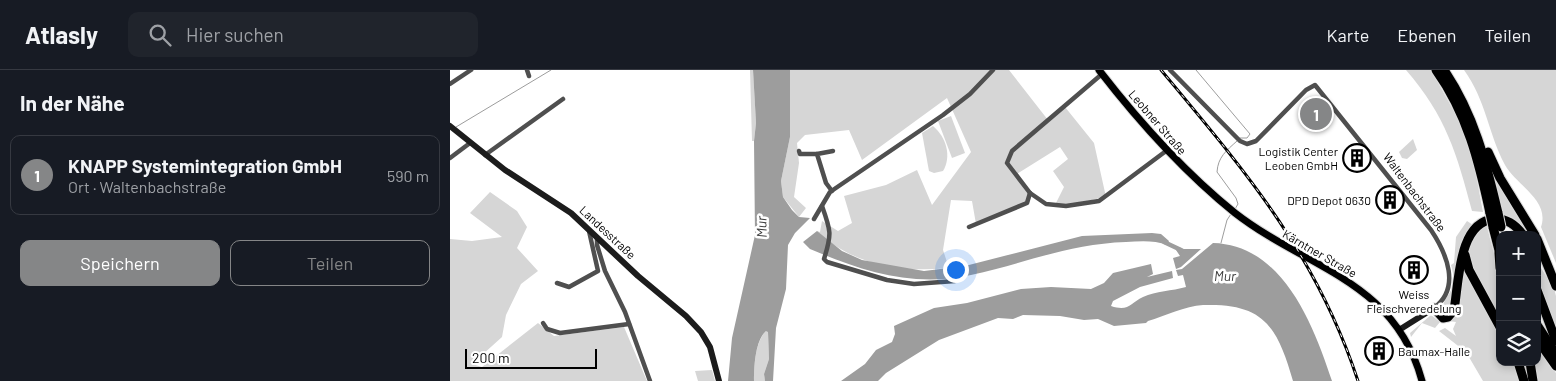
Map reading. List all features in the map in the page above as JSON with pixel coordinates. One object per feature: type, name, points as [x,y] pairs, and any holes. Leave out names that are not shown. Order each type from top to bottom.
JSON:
[{"type":"highway","points":[[1436,70],[1454,99],[1471,136],[1499,230]]},
{"type":"highway","points":[[1444,70],[1464,104],[1476,131],[1494,213]]},
{"type":"highway","points":[[1476,131],[1482,136],[1500,178],[1533,231]]},
{"type":"highway","points":[[1434,308],[1443,318],[1452,314],[1464,250],[1471,231],[1485,221],[1504,220],[1514,225],[1519,231]]},
{"type":"highway","points":[[1541,249],[1556,286]]},
{"type":"highway","points":[[1464,250],[1469,270],[1497,321]]},
{"type":"highway","points":[[1541,301],[1556,341]]},
{"type":"highway","points":[[1541,332],[1556,354]]},
{"type":"highway","points":[[1541,345],[1556,366]]},
{"type":"highway","points":[[1519,366],[1524,381]]},
{"type":"highway","points":[[1531,366],[1533,381]]},
{"type":"main road","name":"Leobner Straße","points":[[1100,72],[1166,150],[1203,186]]},
{"type":"main road","name":"Landesstraße","points":[[450,126],[513,176],[562,206],[686,316],[701,332],[714,358],[720,381]]},
{"type":"main road","name":"Kärntner Straße","points":[[1203,186],[1233,211],[1282,245],[1354,284],[1384,310],[1399,330],[1422,381]]},
{"type":"main road","name":"Waltenbachstraße","points":[[1399,330],[1434,308]]},
{"type":"street","points":[[450,84],[471,70]]},
{"type":"street","points":[[526,70],[529,76]]},
{"type":"street","points":[[814,219],[832,191],[956,105],[970,94],[992,70]]},
{"type":"street","name":"Waltenbachstraße","points":[[1170,70],[1239,140],[1247,144],[1256,140],[1306,90],[1316,85],[1431,230],[1442,248],[1449,276],[1449,288],[1444,298],[1434,308]]},
{"type":"street","points":[[1100,72],[1012,152],[1007,163],[1030,193],[1046,204],[1066,206],[1099,202],[1166,150]]},
{"type":"street","points":[[485,155],[562,99]]},
{"type":"street","points":[[450,158],[470,143]]},
{"type":"street","points":[[799,151],[800,154],[817,154],[833,151]]},
{"type":"street","points":[[817,154],[826,183],[832,191]]},
{"type":"street","points":[[970,227],[1027,203],[1030,193]]},
{"type":"street","points":[[822,206],[830,228],[831,238],[824,259],[827,262],[887,280],[914,284],[955,281]]},
{"type":"street","points":[[557,283],[569,287],[598,271],[589,230]]},
{"type":"street","points":[[597,237],[597,245],[605,271],[629,324],[650,381]]},
{"type":"street","points":[[543,323],[547,329],[560,333],[629,324]]},
{"type":"shaded area","points":[[750,70],[753,70],[756,123],[754,141],[752,141]]},
{"type":"shaded area","points":[[790,70],[1009,70],[1048,120],[1065,107],[1094,143],[1106,197],[1063,206],[1055,205],[1064,187],[1053,171],[1068,159],[1060,147],[1015,175],[1030,193],[1027,203],[976,224],[972,201],[951,200],[943,250],[949,268],[913,269],[878,264],[861,259],[831,243],[817,231],[820,232],[822,221],[838,231],[852,223],[844,196],[886,185],[917,170],[932,205],[971,152],[947,98],[862,160],[849,130],[805,135],[797,143],[799,163],[794,197],[806,208],[799,217],[783,197],[781,181],[790,137]]},
{"type":"shaded area","points":[[1406,70],[1431,70],[1460,122],[1473,159],[1483,212],[1472,211],[1455,153],[1441,120],[1420,87]]},
{"type":"shaded area","points":[[1464,70],[1556,70],[1556,263],[1541,227],[1543,217],[1541,209],[1537,201],[1510,173],[1505,165],[1477,93]]},
{"type":"shaded area","points":[[951,116],[965,153],[952,158],[938,121]]},
{"type":"shaded area","points":[[933,126],[938,130],[944,141],[947,153],[946,165],[943,171],[934,173],[929,171],[922,133]]},
{"type":"shaded area","points":[[1413,139],[1417,150],[1407,159],[1402,158],[1399,152]]},
{"type":"shaded area","points":[[1495,179],[1530,231],[1521,231],[1503,218]]},
{"type":"shaded area","points":[[490,192],[517,211],[527,227],[517,248],[538,271],[521,284],[506,315],[502,337],[472,364],[482,367],[538,323],[554,336],[624,327],[647,381],[450,381],[450,239],[472,241],[502,237],[470,213]]},
{"type":"shaded area","points":[[1467,221],[1473,225],[1452,309],[1446,315],[1441,311],[1453,286],[1451,265],[1454,263],[1456,237]]},
{"type":"shaded area","points":[[1486,223],[1496,262],[1496,316],[1478,283],[1467,255],[1470,236]]},
{"type":"shaded area","points":[[1541,268],[1554,288],[1556,296],[1556,336],[1541,295]]},
{"type":"shaded area","points":[[1466,269],[1496,325],[1496,366],[1517,366],[1522,381],[1483,381],[1466,352],[1439,331],[1445,328],[1456,336],[1453,329],[1456,322],[1448,321],[1455,313],[1464,270]]},
{"type":"shaded area","points":[[1431,315],[1440,322],[1435,328],[1422,323],[1411,337],[1410,333]]},
{"type":"shaded area","points":[[768,331],[769,359],[764,374],[765,381],[754,381],[757,348],[759,341]]},
{"type":"shaded area","points":[[1541,352],[1556,373],[1556,381],[1535,381],[1533,366],[1541,366]]},
{"type":"shaded area","points":[[712,370],[715,381],[698,381],[695,371]]},
{"type":"water","name":"Mur","points":[[753,70],[790,70],[790,137],[781,181],[783,197],[799,217],[810,218],[795,233],[788,245],[786,289],[776,328],[773,381],[765,381],[764,374],[769,359],[768,332],[766,331],[762,335],[757,348],[754,381],[728,381],[732,338],[755,235],[754,141],[756,123]]},
{"type":"water","points":[[817,231],[842,251],[862,260],[924,271],[965,266],[1082,236],[1152,233],[1161,234],[1169,241],[1167,245],[1158,242],[1142,241],[1085,246],[971,275],[929,280],[888,275],[868,270],[810,249],[803,242]]},
{"type":"water","name":"Mur","points":[[1213,243],[1237,247],[1258,257],[1292,291],[1315,336],[1332,381],[1293,381],[1281,346],[1274,332],[1265,322],[1241,308],[1224,305],[1203,305],[1182,309],[1146,323],[1114,326],[1098,319],[1084,320],[1060,316],[1023,315],[1013,319],[998,318],[939,340],[886,373],[878,381],[841,381],[865,364],[876,350],[892,342],[895,334],[894,326],[934,308],[967,303],[1021,289],[1051,287],[1091,289],[1104,283],[1113,273],[1151,264],[1153,274],[1147,277],[1172,271],[1173,278],[1140,287],[1113,301],[1111,306],[1122,308],[1148,295],[1186,287],[1183,275],[1178,276],[1176,270],[1182,269]]},
{"type":"water","points":[[1178,247],[1201,249],[1181,267],[1176,269],[1173,258],[1180,256],[1176,250]]},
{"type":"waterway","points":[[456,127],[551,70]]},
{"type":"waterway","points":[[1196,70],[1250,134],[1247,138],[1240,138]]},
{"type":"waterway","points":[[1235,209],[1238,204],[1236,198],[1217,172],[1221,158],[1237,141]]},
{"type":"waterway","points":[[1221,243],[1227,220],[1231,214]]},
{"type":"waterway","points":[[1164,242],[1181,250]]},
{"type":"railway","points":[[1161,70],[1221,143],[1275,215],[1321,293],[1341,335],[1358,381]]},
{"type":"place","name":"KNAPP Systemintegration GmbH","points":[[1316,114]]},
{"type":"place","name":"Logistik Center Leoben GmbH","points":[[1357,158]]},
{"type":"place","name":"DPD Depot 0630","points":[[1390,200]]},
{"type":"place","name":"Weiss Fleischveredelung","points":[[1414,270]]},
{"type":"place","name":"Baumax-Halle","points":[[1379,351]]}]
